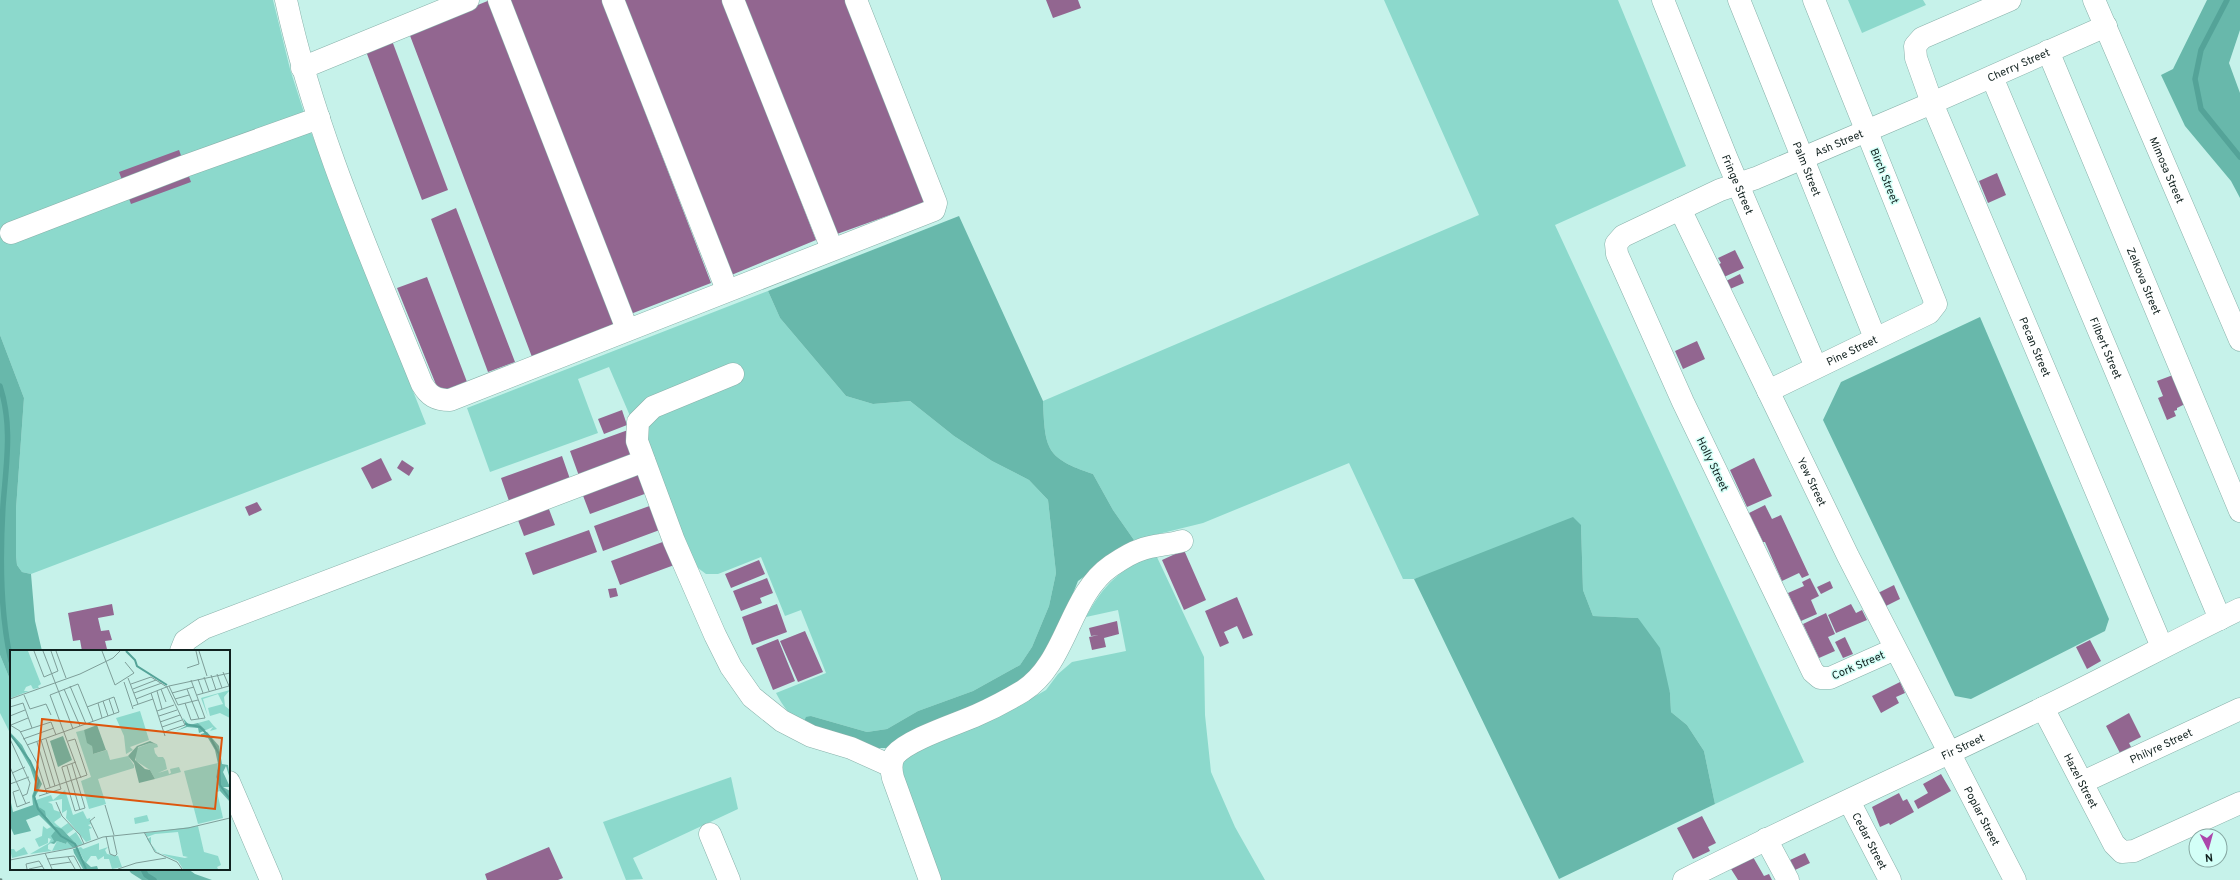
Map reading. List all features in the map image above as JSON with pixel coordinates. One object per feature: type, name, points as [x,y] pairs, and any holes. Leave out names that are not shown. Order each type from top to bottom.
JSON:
[{"type":"street","points":[[286,0],[302,68],[366,244],[428,394],[439,400],[450,400],[936,207],[936,203],[856,0]]},
{"type":"street","points":[[302,68],[468,0]]},
{"type":"street","points":[[499,0],[626,329]]},
{"type":"street","points":[[613,0],[727,290]]},
{"type":"street","points":[[733,0],[832,249]]},
{"type":"street","name":"Fringe Street","points":[[1663,0],[1738,184],[1816,367]]},
{"type":"street","name":"Palm Street","points":[[1739,0],[1875,338]]},
{"type":"street","name":"Birch Street","points":[[1814,0],[1935,300],[1935,308]]},
{"type":"street","name":"Pecan Street","points":[[2010,0],[1922,38],[1915,46],[1916,58],[1932,104],[2162,646]]},
{"type":"street","name":"Mimosa Street","points":[[2094,0],[2240,340]]},
{"type":"street","name":"Cherry Street","points":[[1932,104],[2106,26]]},
{"type":"street","name":"Zelkova Street","points":[[2048,51],[2240,511]]},
{"type":"street","name":"Filbert Street","points":[[1992,77],[2220,619]]},
{"type":"street","name":"Ash Street","points":[[1616,244],[1623,236],[1720,190],[1738,184],[1932,104]]},
{"type":"street","points":[[10,233],[185,166],[319,118]]},
{"type":"street","name":"Yew Street","points":[[1680,209],[1813,486],[1949,752]]},
{"type":"street","name":"Holly Street","points":[[1616,244],[1617,254],[1683,402],[1813,672],[1820,678]]},
{"type":"street","name":"Pine Street","points":[[1768,391],[1929,313],[1935,308]]},
{"type":"street","points":[[734,374],[653,407],[643,414],[638,422],[636,430],[637,441],[674,541],[714,635],[731,667],[752,697],[782,721],[811,736],[851,748],[891,766]]},
{"type":"street","points":[[181,650],[185,641],[204,628],[644,461]]},
{"type":"street","points":[[930,880],[893,778],[891,766],[895,755],[901,749],[1006,701],[1038,678],[1056,654],[1068,627],[1098,578],[1110,567],[1140,550],[1182,541]]},
{"type":"street","name":"Fir Street","points":[[1687,880],[1766,839],[2043,708],[2162,646],[2240,609]]},
{"type":"street","name":"Cork Street","points":[[1820,678],[1830,678],[1895,649]]},
{"type":"street","name":"Hazel Street","points":[[2043,708],[2114,844],[2122,852],[2134,851],[2240,803]]},
{"type":"street","name":"Philyre Street","points":[[2082,782],[2240,709]]},
{"type":"street","name":"Poplar Street","points":[[1949,752],[2015,880]]},
{"type":"street","points":[[230,784],[271,880]]},
{"type":"street","name":"Cedar Street","points":[[1849,801],[1890,880]]},
{"type":"street","points":[[710,834],[724,878]]},
{"type":"street","points":[[1766,839],[1788,880]]},
{"type":"green space","points":[[0,0],[273,0],[290,69],[307,122],[426,424],[31,574],[22,572],[17,565],[16,555],[16,509],[24,398],[0,335]]},
{"type":"green space","points":[[1384,0],[1618,0],[1686,166],[1555,225],[1804,762],[1715,804],[1704,751],[1687,725],[1671,712],[1670,693],[1638,618],[1593,616],[1583,590],[1581,525],[1414,579],[1403,579],[1349,463],[1203,523],[1134,540],[1113,510],[1093,474],[1066,463],[1057,457],[1051,450],[1045,431],[1043,401],[1479,215]]},
{"type":"green space","points":[[1848,0],[1923,0],[1926,5],[1862,33]]},
{"type":"green space","points":[[2207,0],[2240,0],[2240,30],[2229,63],[2240,93],[2240,198],[2231,181],[2185,126],[2161,75],[2173,69]]},
{"type":"green space","points":[[959,216],[1043,401],[1045,431],[1051,450],[1057,457],[1066,463],[1093,474],[1113,510],[1134,540],[1078,581],[1056,636],[1025,681],[888,748],[878,748],[809,729],[803,723],[806,717],[811,716],[867,732],[887,729],[918,711],[973,691],[1020,665],[1032,647],[1049,606],[1056,573],[1048,500],[1029,480],[992,461],[954,436],[910,401],[873,404],[846,396],[780,318],[768,291]]},
{"type":"green space","points":[[768,291],[780,318],[846,396],[873,404],[910,401],[954,436],[992,461],[1029,480],[1048,500],[1056,573],[1049,606],[1032,647],[1020,665],[973,691],[918,711],[887,729],[867,732],[811,716],[803,723],[787,710],[776,693],[826,673],[801,610],[785,616],[761,557],[718,574],[706,574],[694,565],[609,367],[578,379],[598,433],[490,472],[467,408]]},
{"type":"green space","points":[[1980,317],[2109,619],[2105,631],[1971,699],[1955,696],[1823,420],[1841,382]]},
{"type":"green space","points":[[0,335],[24,398],[16,509],[16,555],[17,565],[22,572],[31,574],[35,621],[42,650],[10,650],[10,680],[0,655]]},
{"type":"green space","points":[[1573,517],[1581,525],[1583,590],[1593,616],[1638,618],[1660,648],[1670,693],[1671,712],[1687,725],[1704,751],[1715,804],[1559,879],[1414,579]]},
{"type":"green space","points":[[1156,555],[1204,657],[1205,715],[1211,772],[1235,827],[1265,880],[939,880],[897,776],[905,754],[1025,702],[1046,690],[1058,674],[1072,662],[1126,651],[1118,610],[1086,617],[1099,596],[1115,578],[1133,565]]},
{"type":"green space","points":[[0,655],[10,680],[10,733],[0,713]]},
{"type":"green space","points":[[731,777],[738,809],[633,858],[643,879],[626,880],[603,822]]},
{"type":"green space","points":[[129,870],[189,870],[195,874],[212,880],[142,880]]},
{"type":"building","points":[[490,0],[614,324],[532,357],[409,33]]},
{"type":"building","points":[[506,0],[602,0],[711,283],[628,315]]},
{"type":"building","points":[[624,0],[723,0],[816,240],[729,276]]},
{"type":"building","points":[[743,0],[846,0],[926,202],[837,234]]},
{"type":"building","points":[[1046,0],[1078,0],[1081,8],[1053,18]]},
{"type":"building","points":[[391,38],[448,190],[422,200],[364,46]]},
{"type":"building","points":[[179,150],[191,182],[131,204],[119,172]]},
{"type":"building","points":[[1997,173],[2006,195],[1988,203],[1979,181]]},
{"type":"building","points":[[456,208],[515,362],[488,372],[431,219]]},
{"type":"building","points":[[1735,250],[1744,268],[1724,277],[1718,265],[1721,263],[1718,258]]},
{"type":"building","points":[[1740,274],[1744,283],[1730,289],[1726,281]]},
{"type":"building","points":[[427,277],[467,382],[439,392],[397,288]]},
{"type":"building","points":[[1697,341],[1705,359],[1683,369],[1675,351]]},
{"type":"building","points":[[2173,375],[2185,404],[2174,411],[2176,416],[2167,420],[2158,398],[2163,396],[2157,381]]},
{"type":"building","points":[[622,410],[627,425],[604,434],[598,419]]},
{"type":"building","points":[[628,430],[637,455],[579,476],[570,451]]},
{"type":"building","points":[[562,456],[570,479],[509,501],[501,478]]},
{"type":"building","points":[[381,458],[392,480],[372,489],[361,468]]},
{"type":"building","points":[[1754,458],[1772,496],[1747,507],[1730,470]]},
{"type":"building","points":[[402,460],[414,468],[409,476],[397,468]]},
{"type":"building","points":[[641,470],[650,492],[590,514],[582,493]]},
{"type":"building","points":[[257,502],[262,510],[249,516],[245,507]]},
{"type":"building","points":[[547,504],[555,525],[524,536],[516,515]]},
{"type":"building","points":[[655,504],[665,528],[603,551],[594,526]]},
{"type":"building","points":[[1765,505],[1772,519],[1781,515],[1809,575],[1802,578],[1799,573],[1782,581],[1765,542],[1763,542],[1749,513]]},
{"type":"building","points":[[589,530],[597,552],[533,575],[525,553]]},
{"type":"building","points":[[668,540],[677,564],[620,585],[611,561]]},
{"type":"building","points":[[1184,550],[1206,600],[1184,610],[1162,560]]},
{"type":"building","points":[[759,560],[765,574],[731,588],[725,574]]},
{"type":"building","points":[[767,578],[773,593],[760,598],[762,603],[741,611],[733,591]]},
{"type":"building","points":[[1810,578],[1819,596],[1811,600],[1817,614],[1801,621],[1788,593],[1804,586],[1802,582]]},
{"type":"building","points":[[1830,581],[1833,588],[1821,594],[1817,587]]},
{"type":"building","points":[[1894,585],[1900,599],[1884,607],[1878,593]]},
{"type":"building","points":[[616,588],[618,596],[610,598],[608,589]]},
{"type":"building","points":[[1237,597],[1253,635],[1243,639],[1237,626],[1224,632],[1229,643],[1220,647],[1205,611]]},
{"type":"building","points":[[112,604],[114,615],[98,618],[101,631],[109,630],[112,640],[105,641],[107,649],[82,650],[80,640],[73,641],[68,613]]},
{"type":"building","points":[[777,604],[787,632],[752,645],[742,617]]},
{"type":"building","points":[[1851,604],[1856,613],[1862,610],[1867,620],[1836,633],[1828,615]]},
{"type":"building","points":[[1826,613],[1835,634],[1828,637],[1835,651],[1819,658],[1803,624]]},
{"type":"building","points":[[1117,621],[1119,634],[1104,638],[1106,647],[1092,650],[1089,637],[1099,635],[1091,636],[1089,628]]},
{"type":"building","points":[[805,631],[823,672],[798,682],[780,641]]},
{"type":"building","points":[[1845,637],[1853,654],[1843,658],[1835,642]]},
{"type":"building","points":[[778,639],[795,681],[773,690],[756,648]]},
{"type":"building","points":[[2090,640],[2101,661],[2087,669],[2076,647]]},
{"type":"building","points":[[1900,682],[1905,693],[1896,697],[1899,703],[1881,713],[1872,696]]},
{"type":"building","points":[[2129,713],[2141,737],[2129,743],[2131,747],[2120,753],[2106,726]]},
{"type":"building","points":[[1941,774],[1951,791],[1918,809],[1914,801],[1928,793],[1923,784]]},
{"type":"building","points":[[1899,793],[1903,801],[1907,799],[1914,812],[1890,825],[1889,823],[1880,827],[1872,807]]},
{"type":"building","points":[[1702,816],[1716,843],[1708,847],[1710,851],[1693,859],[1677,828]]},
{"type":"building","points":[[549,847],[563,878],[558,880],[487,880],[485,874]]},
{"type":"building","points":[[1805,853],[1810,863],[1795,870],[1790,860]]},
{"type":"building","points":[[1753,857],[1764,876],[1769,874],[1772,880],[1738,880],[1731,869]]},
{"type":"waterway","points":[[2227,0],[2201,50],[2195,79],[2201,109],[2240,157]]},
{"type":"waterway","points":[[0,386],[4,401],[8,446],[3,506],[1,564],[3,604],[10,656]]},
{"type":"waterway","points":[[144,870],[146,875],[154,880]]}]
